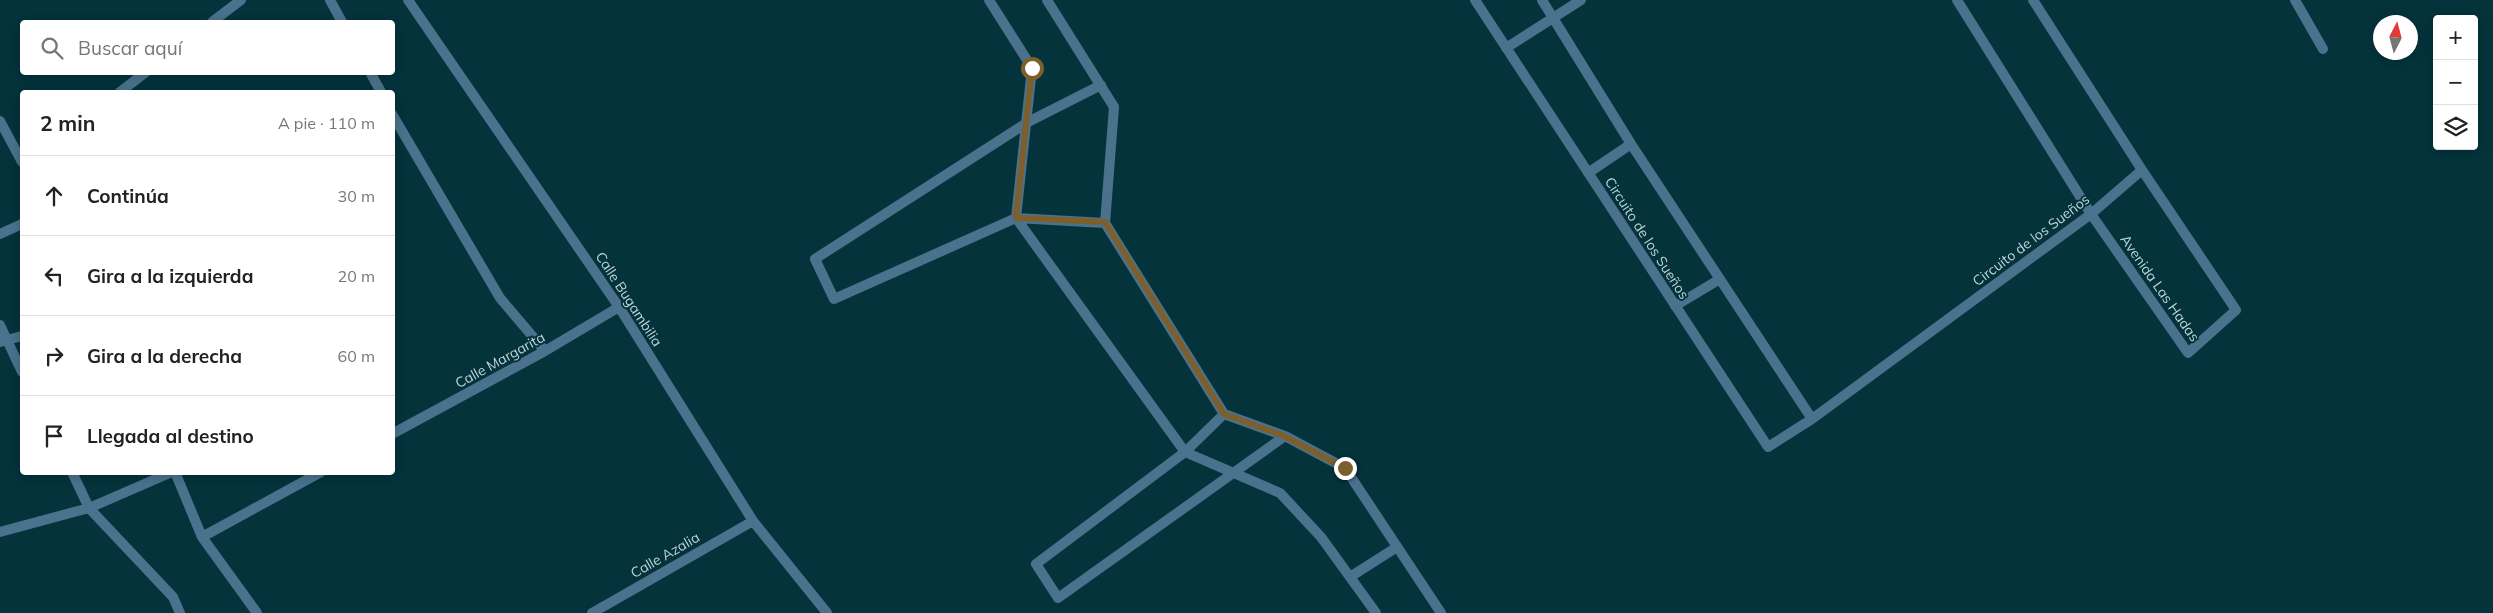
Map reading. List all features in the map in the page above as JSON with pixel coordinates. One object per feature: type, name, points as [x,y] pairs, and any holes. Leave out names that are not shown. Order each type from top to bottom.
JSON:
[{"type":"street","points":[[215,20],[241,0]]},
{"type":"street","points":[[330,0],[341,20]]},
{"type":"street","name":"Calle Bugambilia","points":[[408,0],[619,307],[753,521],[827,613]]},
{"type":"street","points":[[989,0],[1032,68],[1028,122],[1016,218],[1185,452],[1280,493],[1321,537],[1376,613]]},
{"type":"street","points":[[1047,0],[1114,107],[1105,222],[1224,414],[1284,436],[1345,468],[1441,613]]},
{"type":"street","points":[[1476,3],[1488,0]]},
{"type":"street","points":[[1542,0],[1632,144],[1812,419]]},
{"type":"street","points":[[1506,48],[1581,0]]},
{"type":"street","name":"Avenida Las Hadas","points":[[1957,0],[2091,214],[2188,353],[2236,310],[2142,170],[2033,0]]},
{"type":"street","points":[[2295,0],[2322,49]]},
{"type":"street","name":"Circuito de los Sueños","points":[[1476,3],[1768,447],[1812,419],[2091,214],[2142,170]]},
{"type":"street","points":[[123,90],[142,75]]},
{"type":"street","points":[[372,75],[380,90]]},
{"type":"street","points":[[1100,85],[1028,122],[815,260],[834,299],[1016,218],[1105,222]]},
{"type":"street","points":[[395,119],[500,298],[546,351]]},
{"type":"street","points":[[0,121],[20,158]]},
{"type":"street","points":[[1588,172],[1632,144]]},
{"type":"street","points":[[0,234],[20,225]]},
{"type":"street","points":[[1675,306],[1720,279]]},
{"type":"street","name":"Calle Margarita","points":[[395,432],[546,351],[619,307]]},
{"type":"street","points":[[0,325],[4,342],[20,369]]},
{"type":"street","points":[[4,342],[20,337]]},
{"type":"street","points":[[1224,414],[1185,452],[1036,564],[1058,598],[1235,473],[1284,436]]},
{"type":"street","points":[[74,475],[90,508],[173,597],[180,613]]},
{"type":"street","points":[[0,532],[90,508],[167,475]]},
{"type":"street","points":[[175,475],[202,537],[257,613]]},
{"type":"street","points":[[202,537],[316,475]]},
{"type":"street","name":"Calle Azalia","points":[[592,613],[753,521]]},
{"type":"street","points":[[1350,577],[1398,547]]},
{"type":"route","points":[[1032,68],[1028,122],[1016,218],[1105,222],[1224,414],[1284,436],[1345,468]]}]
